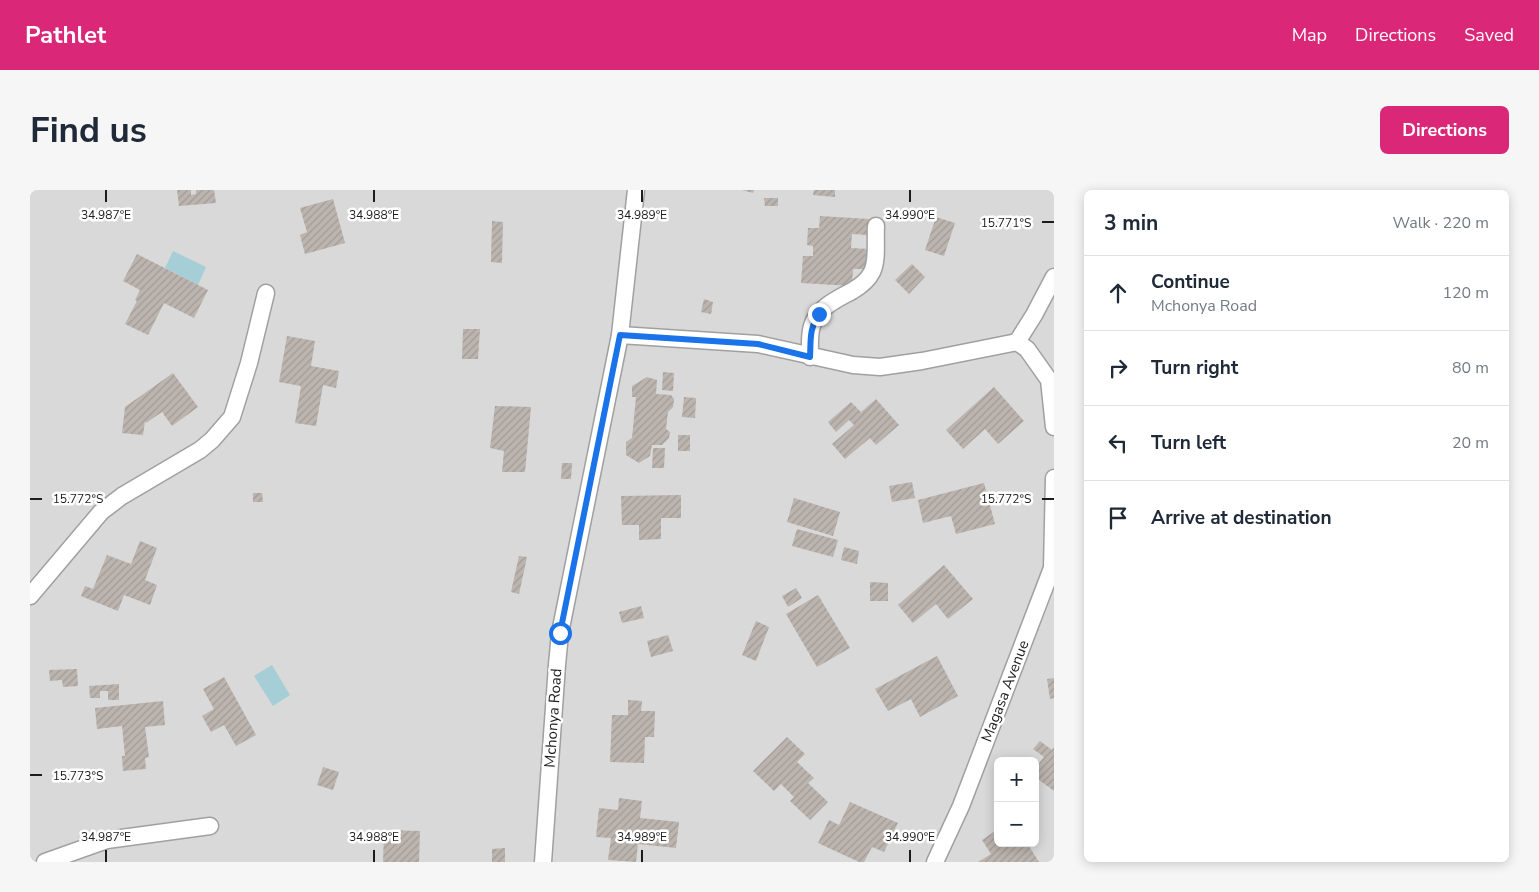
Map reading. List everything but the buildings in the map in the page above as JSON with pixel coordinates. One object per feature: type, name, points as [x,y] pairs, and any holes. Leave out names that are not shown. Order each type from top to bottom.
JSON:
[{"type":"street","name":"Mchonya Road","points":[[543,862],[556,665],[560,633],[620,335],[636,190]]},
{"type":"street","points":[[810,357],[812,324],[819,314],[831,302],[856,288],[872,272],[875,259],[876,226]]},
{"type":"street","points":[[1017,342],[1054,276]]},
{"type":"street","points":[[30,596],[102,512],[122,496],[200,450],[212,440],[232,417],[266,293]]},
{"type":"street","points":[[620,335],[758,344],[853,365],[880,366],[922,361],[1017,342],[1027,349],[1049,380],[1054,427]]},
{"type":"street","name":"Magasa Avenue","points":[[935,862],[961,806],[1053,568],[1054,478]]},
{"type":"street","points":[[45,862],[107,840],[210,826]]},
{"type":"shaded area","points":[[30,190],[1054,190],[1054,862],[30,862]]},
{"type":"water","points":[[173,251],[206,267],[198,285],[165,268]]},
{"type":"water","points":[[272,665],[290,695],[273,706],[254,676]]},
{"type":"route","points":[[560,633],[620,335],[758,344],[810,357],[812,324],[819,314]]}]
